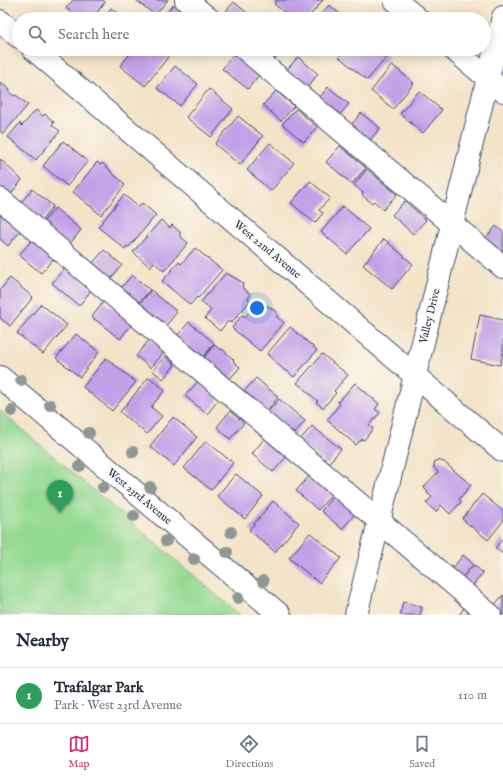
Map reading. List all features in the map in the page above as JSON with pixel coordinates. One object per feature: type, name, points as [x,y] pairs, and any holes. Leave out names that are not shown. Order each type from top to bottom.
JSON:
[{"type":"street","points":[[186,0],[201,12]]},
{"type":"street","points":[[395,0],[410,12]]},
{"type":"street","name":"Valley Drive","points":[[356,615],[452,222],[496,85],[503,18]]},
{"type":"street","points":[[0,21],[12,31]]},
{"type":"street","name":"West 22nd Avenue","points":[[41,56],[503,450]]},
{"type":"street","points":[[253,56],[452,222],[503,267]]},
{"type":"street","points":[[461,56],[496,85]]},
{"type":"street","points":[[0,199],[490,615]]},
{"type":"street","name":"West 23rd Avenue","points":[[0,377],[280,615]]},
{"type":"green space","points":[[0,411],[240,615],[0,615]]},
{"type":"building","points":[[73,0],[103,0],[105,2],[97,12],[71,12],[66,8]]},
{"type":"building","points":[[136,0],[168,0],[158,12],[151,12]]},
{"type":"building","points":[[277,0],[323,0],[313,12],[284,12],[274,4]]},
{"type":"building","points":[[234,2],[246,12],[225,12]]},
{"type":"building","points":[[173,5],[182,12],[167,12]]},
{"type":"building","points":[[329,5],[338,12],[323,12]]},
{"type":"building","points":[[111,8],[116,12],[108,12]]},
{"type":"building","points":[[128,56],[169,56],[145,86],[120,66]]},
{"type":"building","points":[[232,56],[236,56],[259,75],[248,89],[222,69]]},
{"type":"building","points":[[269,56],[277,56],[274,60]]},
{"type":"building","points":[[340,56],[388,56],[367,80],[339,57]]},
{"type":"building","points":[[298,57],[318,74],[306,89],[285,72]]},
{"type":"building","points":[[392,65],[414,83],[393,109],[371,91]]},
{"type":"building","points":[[175,66],[198,84],[180,106],[157,88]]},
{"type":"building","points":[[0,82],[10,90],[9,92],[14,96],[16,95],[28,105],[3,134],[0,131]]},
{"type":"building","points":[[328,87],[349,104],[337,118],[316,102]]},
{"type":"building","points":[[209,89],[233,109],[211,137],[186,117]]},
{"type":"building","points":[[276,91],[294,106],[281,121],[263,105]]},
{"type":"building","points":[[419,91],[442,110],[423,133],[400,114]]},
{"type":"building","points":[[296,109],[317,127],[304,142],[282,124]]},
{"type":"building","points":[[36,110],[43,116],[45,114],[54,122],[52,125],[60,131],[36,160],[8,137],[20,123],[22,126]]},
{"type":"building","points":[[361,113],[380,128],[367,144],[348,129]]},
{"type":"building","points":[[238,116],[263,136],[240,165],[215,144]]},
{"type":"building","points":[[63,141],[88,161],[67,186],[43,166]]},
{"type":"building","points":[[270,143],[294,163],[271,191],[247,170]]},
{"type":"building","points":[[340,146],[366,168],[352,184],[326,162]]},
{"type":"building","points":[[0,159],[22,180],[9,196],[0,188]]},
{"type":"building","points":[[97,162],[100,165],[102,163],[125,185],[101,215],[73,192]]},
{"type":"building","points":[[367,169],[397,194],[383,210],[374,201],[372,203],[362,195],[363,193],[354,185]]},
{"type":"building","points":[[310,181],[330,198],[319,210],[323,213],[315,223],[291,203]]},
{"type":"building","points":[[32,189],[53,206],[41,222],[19,205]]},
{"type":"building","points":[[124,195],[139,207],[142,203],[156,215],[129,247],[127,246],[125,249],[98,227]]},
{"type":"building","points":[[405,201],[426,220],[413,234],[392,215]]},
{"type":"building","points":[[343,206],[369,229],[347,254],[321,232]]},
{"type":"building","points":[[55,208],[81,230],[68,246],[41,225]]},
{"type":"building","points":[[0,211],[22,229],[8,246],[0,239]]},
{"type":"building","points":[[161,220],[170,228],[172,225],[181,233],[179,235],[188,243],[164,271],[154,262],[150,267],[133,252]]},
{"type":"building","points":[[496,226],[503,232],[503,262],[481,244]]},
{"type":"building","points":[[384,239],[413,264],[392,289],[363,265]]},
{"type":"building","points":[[32,240],[54,258],[41,273],[19,255]]},
{"type":"building","points":[[195,248],[222,270],[190,305],[162,281],[179,262],[181,264]]},
{"type":"building","points":[[104,250],[122,265],[109,281],[90,266]]},
{"type":"building","points":[[66,267],[92,289],[79,306],[52,283]]},
{"type":"building","points":[[226,273],[242,282],[242,287],[251,295],[248,299],[250,301],[231,323],[228,321],[220,331],[205,318],[211,310],[201,302]]},
{"type":"building","points":[[132,275],[150,290],[137,305],[119,290]]},
{"type":"building","points":[[10,278],[33,297],[10,326],[0,318],[0,290]]},
{"type":"building","points":[[151,290],[177,312],[164,328],[138,306]]},
{"type":"building","points":[[104,301],[132,324],[120,339],[92,317]]},
{"type":"building","points":[[259,301],[274,310],[278,315],[276,316],[284,323],[260,351],[232,328],[242,315],[245,317]]},
{"type":"building","points":[[41,304],[67,325],[43,354],[17,333]]},
{"type":"building","points":[[480,315],[503,320],[503,353],[500,365],[471,359]]},
{"type":"building","points":[[189,322],[214,343],[202,359],[176,337]]},
{"type":"building","points":[[290,327],[317,350],[294,377],[286,370],[285,371],[267,354]]},
{"type":"building","points":[[76,334],[99,352],[80,377],[56,358]]},
{"type":"building","points":[[150,339],[165,351],[151,368],[136,356]]},
{"type":"building","points":[[214,345],[221,350],[222,349],[240,367],[228,381],[202,360]]},
{"type":"building","points":[[322,354],[348,375],[334,391],[336,393],[323,408],[316,402],[318,401],[297,383]]},
{"type":"building","points":[[165,356],[175,365],[163,379],[153,371]]},
{"type":"building","points":[[106,358],[136,382],[112,411],[83,387]]},
{"type":"building","points":[[149,377],[165,390],[151,407],[162,416],[147,434],[120,412]]},
{"type":"building","points":[[256,378],[278,397],[265,413],[242,394]]},
{"type":"building","points":[[199,380],[220,398],[207,414],[185,396]]},
{"type":"building","points":[[355,383],[379,404],[375,409],[380,413],[369,425],[373,429],[364,440],[362,439],[356,445],[327,420],[340,404],[338,402]]},
{"type":"building","points":[[279,399],[305,421],[292,436],[266,414]]},
{"type":"building","points":[[230,411],[244,423],[230,439],[217,427]]},
{"type":"building","points":[[173,417],[197,437],[174,466],[150,446]]},
{"type":"building","points":[[312,426],[341,449],[327,465],[299,441]]},
{"type":"building","points":[[265,438],[287,456],[273,472],[252,454]]},
{"type":"building","points":[[206,441],[233,463],[211,490],[184,468]]},
{"type":"building","points":[[438,460],[444,462],[471,485],[459,499],[461,502],[450,514],[441,505],[436,512],[426,503],[432,497],[427,493],[428,491],[424,487],[438,472],[434,468],[434,465],[435,461]]},
{"type":"building","points":[[236,474],[263,496],[245,519],[217,496]]},
{"type":"building","points":[[310,475],[332,494],[318,510],[296,491]]},
{"type":"building","points":[[482,494],[503,511],[503,521],[488,540],[462,519]]},
{"type":"building","points":[[334,495],[355,514],[342,529],[321,511]]},
{"type":"building","points":[[273,501],[299,523],[275,552],[249,530]]},
{"type":"building","points":[[310,533],[341,558],[319,583],[289,558]]},
{"type":"building","points":[[503,538],[503,554],[495,548]]},
{"type":"building","points":[[463,555],[473,564],[461,578],[452,569]]},
{"type":"building","points":[[474,565],[483,573],[472,586],[463,578]]},
{"type":"building","points":[[503,595],[503,615],[500,615],[492,608]]},
{"type":"building","points":[[403,602],[422,607],[420,615],[400,615]]},
{"type":"building","points":[[464,608],[473,615],[459,615]]},
{"type":"place","name":"Trafalgar Park","points":[[60,513]]}]
